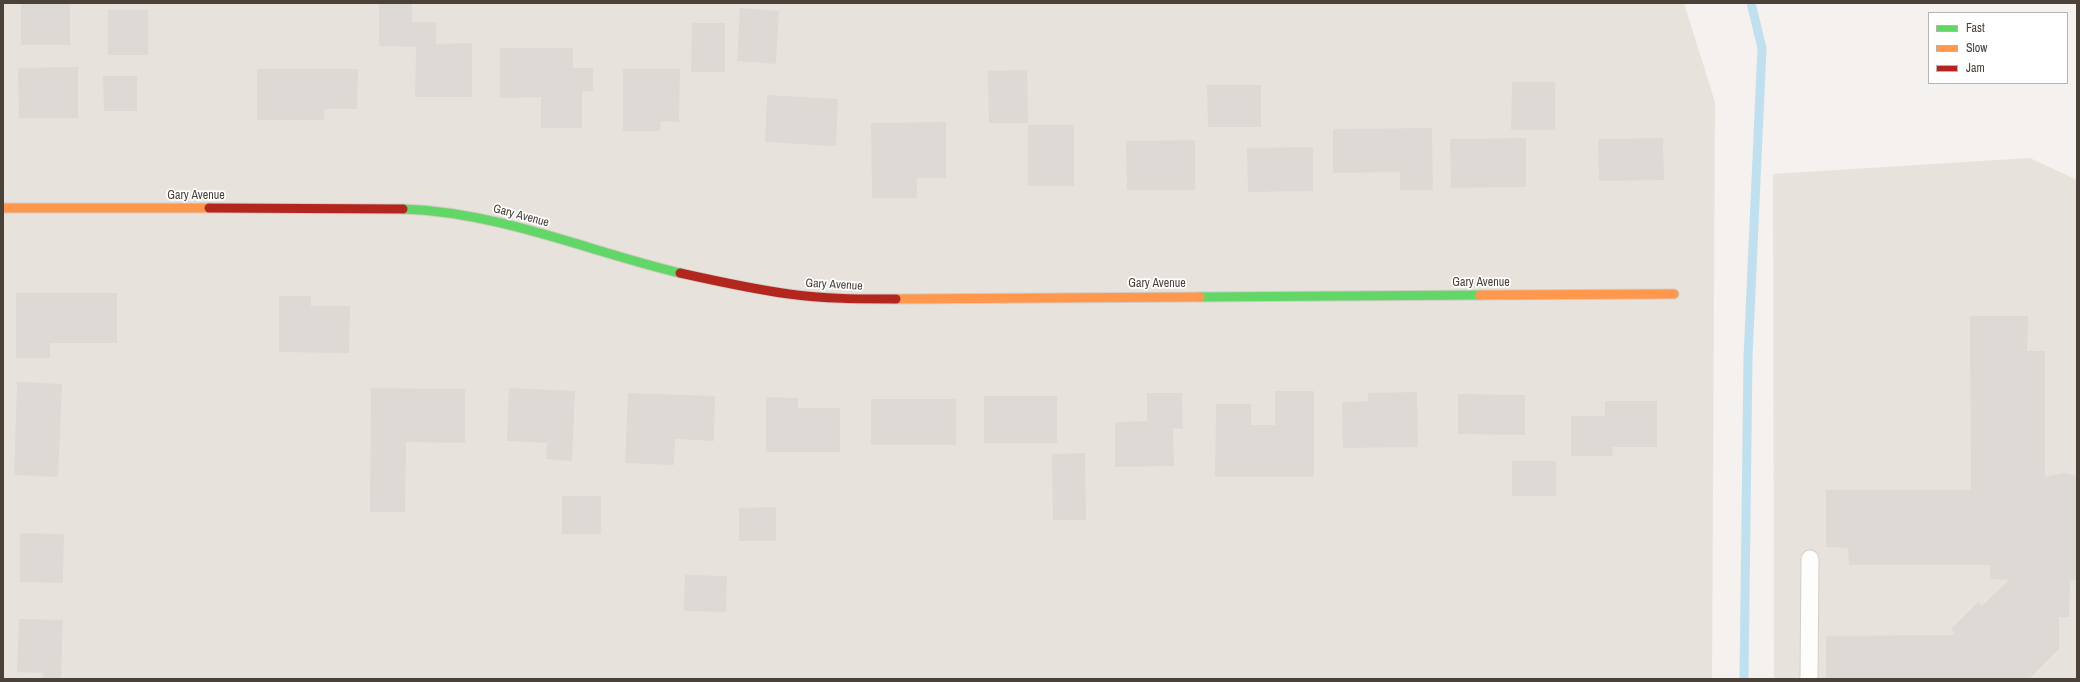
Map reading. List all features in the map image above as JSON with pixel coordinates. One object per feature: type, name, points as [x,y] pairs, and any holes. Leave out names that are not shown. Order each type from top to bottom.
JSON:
[{"type":"street","name":"Gary Avenue","points":[[3,208],[366,208],[428,210],[489,220],[656,267],[725,283],[790,294],[852,299],[1674,294]]},
{"type":"lane","points":[[1809,679],[1810,559]]},
{"type":"shaded area","points":[[3,3],[1684,3],[1715,102],[1712,679],[3,679]]},
{"type":"shaded area","points":[[2030,158],[2077,180],[2077,679],[1774,679],[1773,174]]},
{"type":"building","points":[[21,3],[70,3],[70,45],[21,45]]},
{"type":"building","points":[[379,3],[412,3],[412,22],[436,22],[436,44],[472,43],[472,97],[415,97],[416,47],[379,46]]},
{"type":"building","points":[[740,8],[779,11],[776,64],[737,61]]},
{"type":"building","points":[[108,10],[148,10],[148,55],[108,55]]},
{"type":"building","points":[[692,23],[725,23],[725,72],[691,72]]},
{"type":"building","points":[[500,48],[573,48],[573,68],[593,68],[593,91],[582,91],[582,128],[541,128],[541,97],[500,98]]},
{"type":"building","points":[[78,67],[78,118],[19,118],[18,68]]},
{"type":"building","points":[[257,69],[358,69],[357,109],[324,109],[324,120],[257,120]]},
{"type":"building","points":[[623,69],[680,69],[679,122],[661,121],[660,131],[623,131]]},
{"type":"building","points":[[1027,70],[1028,123],[989,123],[988,71]]},
{"type":"building","points":[[103,76],[137,76],[137,111],[104,111]]},
{"type":"building","points":[[1512,82],[1555,82],[1555,130],[1511,130]]},
{"type":"building","points":[[1207,85],[1261,85],[1261,127],[1208,127]]},
{"type":"building","points":[[767,95],[838,99],[836,146],[765,142]]},
{"type":"building","points":[[946,122],[946,178],[917,178],[917,198],[872,198],[871,123]]},
{"type":"building","points":[[1028,125],[1074,125],[1074,186],[1028,186]]},
{"type":"building","points":[[1432,128],[1433,190],[1400,190],[1400,172],[1333,173],[1333,129]]},
{"type":"building","points":[[1526,138],[1526,187],[1451,188],[1450,139]]},
{"type":"building","points":[[1663,138],[1664,180],[1599,181],[1598,139]]},
{"type":"building","points":[[1195,140],[1195,190],[1127,190],[1126,141]]},
{"type":"building","points":[[1313,147],[1313,191],[1248,192],[1247,148]]},
{"type":"building","points":[[16,293],[117,293],[117,343],[50,343],[50,358],[16,358]]},
{"type":"building","points":[[279,296],[311,296],[311,306],[350,306],[349,353],[279,352]]},
{"type":"building","points":[[1970,316],[2028,316],[2027,351],[2045,351],[2045,477],[2063,473],[2077,476],[2077,580],[2070,581],[2069,617],[2059,617],[2059,649],[2029,679],[1826,679],[1826,636],[1952,635],[1955,634],[1951,629],[1978,602],[1982,606],[2009,580],[1990,579],[1990,565],[1849,565],[1848,548],[1826,547],[1826,490],[1971,490]]},
{"type":"building","points":[[17,382],[62,384],[58,477],[14,475]]},
{"type":"building","points":[[371,388],[465,389],[465,443],[406,442],[405,512],[370,512]]},
{"type":"building","points":[[509,388],[575,391],[572,461],[546,459],[547,443],[507,441]]},
{"type":"building","points":[[1275,391],[1314,391],[1314,477],[1215,477],[1216,404],[1251,404],[1251,425],[1275,425]]},
{"type":"building","points":[[1417,392],[1418,447],[1343,448],[1342,402],[1368,401],[1368,393]]},
{"type":"building","points":[[628,393],[715,396],[714,441],[675,439],[674,465],[625,463]]},
{"type":"building","points":[[1147,393],[1182,393],[1183,429],[1173,428],[1174,466],[1115,467],[1115,422],[1147,421]]},
{"type":"building","points":[[1458,394],[1525,395],[1525,435],[1458,434]]},
{"type":"building","points":[[984,396],[1057,396],[1057,443],[984,443]]},
{"type":"building","points":[[766,397],[798,398],[798,408],[840,408],[840,452],[766,452]]},
{"type":"building","points":[[871,399],[956,399],[956,445],[871,445]]},
{"type":"building","points":[[1605,401],[1657,401],[1657,447],[1612,447],[1613,456],[1571,456],[1571,416],[1605,416]]},
{"type":"building","points":[[1085,453],[1086,520],[1053,520],[1052,454]]},
{"type":"building","points":[[1512,461],[1556,461],[1556,496],[1512,496]]},
{"type":"building","points":[[562,496],[601,496],[601,534],[562,534]]},
{"type":"building","points":[[776,507],[776,541],[739,541],[739,508]]},
{"type":"building","points":[[20,533],[64,534],[63,583],[20,582]]},
{"type":"building","points":[[685,575],[727,576],[726,612],[684,611]]},
{"type":"building","points":[[19,619],[63,620],[61,679],[43,679],[43,673],[17,672]]},
{"type":"waterway","points":[[1744,679],[1748,357],[1762,48],[1751,3]]},
{"type":"traffic: fast","points":[[403,209],[473,217],[508,225],[680,273]]},
{"type":"traffic: fast","points":[[1200,297],[1480,295]]},
{"type":"traffic: slow","points":[[3,208],[209,208]]},
{"type":"traffic: slow","points":[[1480,295],[1674,294]]},
{"type":"traffic: slow","points":[[896,299],[1200,297]]},
{"type":"traffic: jam","points":[[209,208],[403,209]]},
{"type":"traffic: jam","points":[[680,273],[802,296],[896,299]]}]
